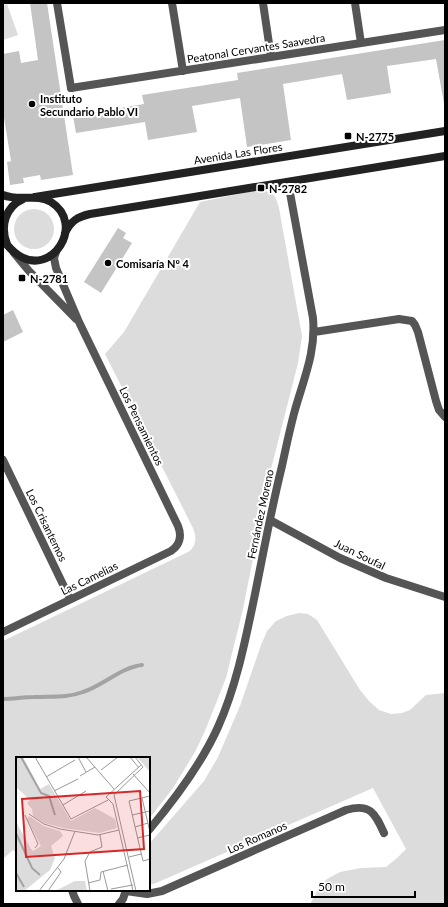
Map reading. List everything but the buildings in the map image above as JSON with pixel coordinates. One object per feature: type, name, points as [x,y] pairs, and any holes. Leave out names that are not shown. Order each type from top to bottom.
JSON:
[{"type":"main road","name":"Avenida Las Flores","points":[[35,197],[445,131]]},
{"type":"main road","points":[[56,252],[61,245],[71,223],[79,217],[90,214],[445,156]]},
{"type":"main road","name":"Los Pensamientos","points":[[3,195],[18,199],[35,197]]},
{"type":"main road","points":[[35,197],[46,199],[57,207],[64,218],[66,233]]},
{"type":"main road","name":"Los Pensamientos","points":[[25,199],[12,206],[6,215],[3,233],[5,242],[13,252],[19,256],[31,260],[45,258],[56,252]]},
{"type":"street","name":"Peatonal Cervantes Saavedra","points":[[58,3],[71,88],[445,30]]},
{"type":"street","points":[[172,3],[183,71]]},
{"type":"street","points":[[263,3],[272,57]]},
{"type":"street","points":[[355,3],[361,43]]},
{"type":"street","name":"Fernández Moreno","points":[[150,829],[194,770],[214,734],[226,707],[247,635],[270,520],[295,411],[311,358],[314,332],[288,182]]},
{"type":"street","name":"Los Pensamientos","points":[[13,252],[29,271],[79,322]]},
{"type":"street","name":"Los Pensamientos","points":[[56,252],[54,258],[56,268],[79,322],[178,526],[180,539]]},
{"type":"street","points":[[314,332],[399,319],[412,321],[418,332],[439,410],[445,417]]},
{"type":"street","name":"Los Crisantemos","points":[[3,460],[70,599]]},
{"type":"street","name":"Juan Soufal","points":[[270,520],[340,558],[386,578],[445,596]]},
{"type":"street","name":"Las Camelias","points":[[3,632],[170,551],[176,546],[180,539]]},
{"type":"street","name":"Los Romanos","points":[[131,891],[146,894],[162,891],[346,810],[354,808],[361,807],[373,812],[377,817],[384,833]]},
{"type":"street","points":[[72,891],[78,904]]},
{"type":"street","name":"Los Romanos","points":[[120,904],[126,891]]},
{"type":"shaded area","points":[[7,4],[18,35],[3,40],[3,5]]},
{"type":"shaded area","points":[[259,190],[273,194],[279,208],[302,336],[298,363],[270,473],[243,609],[226,678],[195,752],[173,788],[150,818],[150,757],[16,757],[16,853],[13,850],[3,859],[3,641],[188,552],[195,544],[195,533],[192,526],[105,354],[124,332],[200,202]]},
{"type":"shaded area","points":[[38,209],[45,212],[51,218],[54,229],[53,237],[45,246],[38,249],[30,249],[23,246],[15,237],[14,225],[17,218],[26,210]]},
{"type":"shaded area","points":[[299,613],[308,614],[317,620],[360,690],[379,710],[391,714],[402,713],[410,710],[426,695],[445,693],[445,904],[310,904],[320,886],[327,879],[340,872],[361,868],[386,867],[406,849],[373,788],[150,885],[150,843],[204,781],[218,757],[240,706],[267,631],[276,621]]},
{"type":"waterway","points":[[3,699],[77,694],[97,686],[127,669],[142,665]]},
{"type":"place","name":"Instituto Secundario Pablo VI","points":[[32,104]]},
{"type":"place","name":"N-2775","points":[[348,136]]},
{"type":"place","name":"N-2782","points":[[261,188]]},
{"type":"place","name":"Comisaría Nº 4","points":[[108,263]]},
{"type":"place","name":"N-2781","points":[[22,278]]}]
